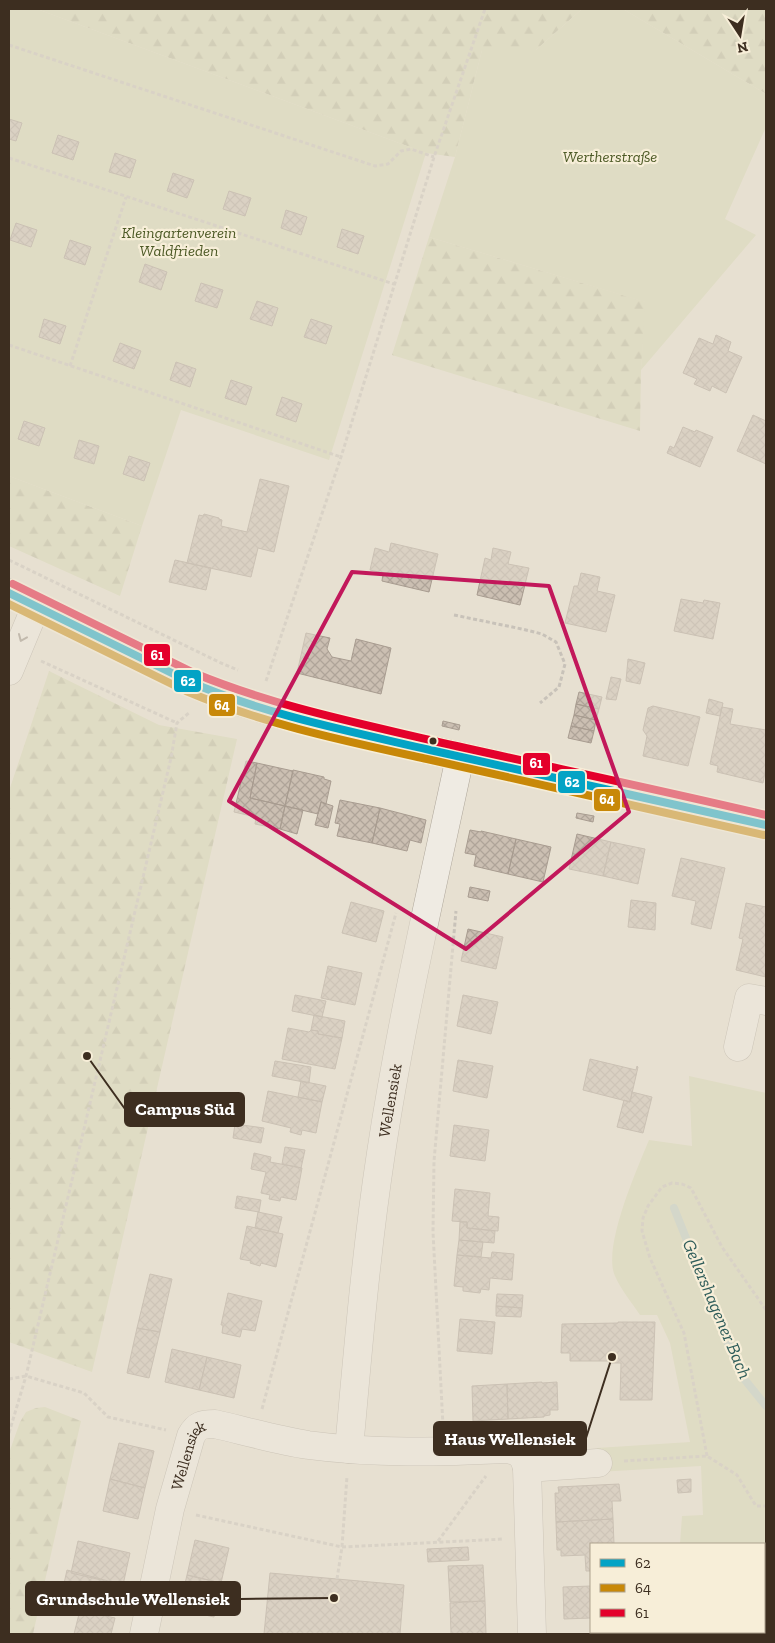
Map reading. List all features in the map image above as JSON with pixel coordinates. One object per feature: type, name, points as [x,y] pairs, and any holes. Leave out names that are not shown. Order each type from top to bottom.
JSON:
[{"type":"main road","points":[[9,593],[220,695],[272,712],[460,757],[766,825]]},
{"type":"street","points":[[13,661],[36,606]]},
{"type":"street","name":"Wellensiek","points":[[349,1449],[371,1225],[381,1153],[390,1099],[460,757]]},
{"type":"street","points":[[738,1047],[749,998],[766,1001]]},
{"type":"street","name":"Wellensiek","points":[[144,1634],[170,1510],[195,1428],[203,1424],[215,1424],[306,1444],[349,1449],[444,1452],[507,1448]]},
{"type":"street","points":[[507,1448],[517,1451],[525,1458],[527,1468],[532,1634]]},
{"type":"street","points":[[527,1468],[598,1463]]},
{"type":"path","points":[[257,678],[266,681],[341,457],[434,157],[485,9]]},
{"type":"path","points":[[9,45],[375,166],[388,164],[401,151],[411,149],[434,157]]},
{"type":"path","points":[[9,158],[394,284]]},
{"type":"path","points":[[70,366],[126,197]]},
{"type":"path","points":[[9,345],[341,457]]},
{"type":"path","points":[[9,560],[220,663],[239,670]]},
{"type":"path","points":[[454,615],[542,634],[556,642],[565,664],[559,687],[540,703]]},
{"type":"path","points":[[9,1433],[26,1376],[171,758],[177,723],[13,661]]},
{"type":"path","points":[[431,895],[457,901],[434,1161],[433,1232],[444,1452]]},
{"type":"path","points":[[256,1434],[398,908]]},
{"type":"path","points":[[708,1456],[684,1333],[650,1258],[642,1231],[643,1218],[648,1206],[662,1187],[672,1183],[682,1184],[691,1188],[722,1247],[766,1310]]},
{"type":"path","points":[[9,1379],[26,1376],[84,1393],[108,1417],[191,1436]]},
{"type":"path","points":[[437,1542],[507,1448]]},
{"type":"path","points":[[598,1463],[708,1456],[737,1475],[756,1506],[766,1506]]},
{"type":"path","points":[[337,1579],[342,1547],[347,1485]]},
{"type":"path","points":[[170,1510],[342,1547],[529,1538]]},
{"type":"highlighted area","points":[[352,572],[549,586],[629,812],[466,949],[229,801]]},
{"type":"green space","name":"Kleingartenverein Waldfrieden","points":[[9,9],[37,9],[426,153],[329,460],[181,410],[142,526],[9,476]]},
{"type":"green space","points":[[37,9],[582,9],[536,50],[482,50],[455,157],[426,153]]},
{"type":"green space","name":"Wertherstraße","points":[[582,9],[623,9],[766,94],[766,127],[725,219],[756,235],[641,370],[645,302],[429,237],[455,157],[482,50],[536,50]]},
{"type":"green space","points":[[623,9],[766,9],[766,94]]},
{"type":"green space","points":[[429,237],[646,302],[641,370],[640,431],[392,355]]},
{"type":"green space","points":[[9,476],[142,526],[120,596],[9,546]]},
{"type":"green space","points":[[49,671],[159,725],[237,739],[92,1372],[9,1342],[9,791]]},
{"type":"green space","points":[[689,1076],[766,1093],[766,1634],[673,1634],[765,1633],[765,1543],[680,1543],[682,1516],[703,1515],[701,1466],[598,1472],[597,1448],[690,1442],[670,1343],[657,1315],[640,1315],[617,1281],[612,1263],[613,1247],[623,1208],[649,1140],[692,1146]]},
{"type":"green space","points":[[45,1407],[81,1421],[33,1634],[9,1634],[9,1453],[20,1422],[26,1412]]},
{"type":"building","points":[[9,119],[22,123],[16,141],[9,139]]},
{"type":"building","points":[[58,135],[79,142],[73,160],[52,153]]},
{"type":"building","points":[[115,153],[136,160],[130,178],[109,172]]},
{"type":"building","points":[[173,173],[194,180],[187,198],[167,191]]},
{"type":"building","points":[[229,191],[251,198],[245,216],[223,209]]},
{"type":"building","points":[[286,210],[307,217],[301,235],[281,228]]},
{"type":"building","points":[[16,223],[37,230],[31,247],[10,240]]},
{"type":"building","points":[[342,229],[364,236],[358,254],[337,247]]},
{"type":"building","points":[[70,240],[91,247],[85,265],[64,258]]},
{"type":"building","points":[[145,264],[167,272],[161,290],[139,282]]},
{"type":"building","points":[[201,283],[223,290],[217,308],[195,301]]},
{"type":"building","points":[[257,301],[278,308],[272,326],[250,319]]},
{"type":"building","points":[[44,319],[66,326],[60,344],[39,337]]},
{"type":"building","points":[[311,319],[332,326],[326,344],[304,337]]},
{"type":"building","points":[[716,335],[731,342],[728,351],[742,357],[726,393],[712,386],[710,391],[694,384],[697,379],[683,373],[699,338],[713,344]]},
{"type":"building","points":[[120,343],[141,351],[134,369],[113,361]]},
{"type":"building","points":[[176,362],[196,369],[190,387],[170,380]]},
{"type":"building","points":[[231,380],[252,387],[246,405],[225,398]]},
{"type":"building","points":[[282,397],[302,404],[296,422],[276,415]]},
{"type":"building","points":[[753,415],[766,421],[766,464],[737,451]]},
{"type":"building","points":[[24,421],[45,428],[39,446],[18,439]]},
{"type":"building","points":[[683,427],[713,437],[700,467],[667,453],[670,446],[674,448]]},
{"type":"building","points":[[79,440],[99,446],[94,464],[74,458]]},
{"type":"building","points":[[129,456],[150,463],[144,481],[123,474]]},
{"type":"building","points":[[260,479],[289,486],[274,552],[258,548],[251,577],[187,563],[199,515],[203,516],[204,514],[219,518],[222,520],[221,526],[247,532]]},
{"type":"building","points":[[391,543],[438,554],[429,592],[382,581],[383,573],[370,570],[375,548],[389,552]]},
{"type":"building","points":[[493,548],[511,552],[508,564],[529,568],[520,605],[477,595],[485,558],[491,560]]},
{"type":"building","points":[[175,560],[211,568],[206,590],[169,582]]},
{"type":"building","points":[[581,573],[600,577],[597,591],[615,595],[606,632],[565,623],[574,586],[578,586]]},
{"type":"building","points":[[681,599],[703,603],[704,600],[720,603],[713,639],[674,631]]},
{"type":"building","points":[[306,633],[330,638],[327,649],[332,657],[351,661],[356,639],[391,648],[381,694],[297,673]]},
{"type":"building","points":[[628,659],[645,663],[640,684],[626,681]]},
{"type":"building","points":[[611,677],[621,679],[616,700],[606,699]]},
{"type":"building","points":[[579,692],[602,697],[599,709],[576,704]]},
{"type":"building","points":[[709,699],[723,703],[720,716],[706,713]]},
{"type":"building","points":[[576,704],[599,709],[596,720],[574,715]]},
{"type":"building","points":[[653,706],[700,717],[688,766],[643,756],[647,736],[643,730],[648,708]]},
{"type":"building","points":[[722,707],[733,709],[730,724],[766,730],[766,767],[763,783],[717,772],[718,766],[710,764]]},
{"type":"building","points":[[574,715],[596,720],[594,731],[571,726]]},
{"type":"building","points":[[443,721],[460,725],[459,730],[442,726]]},
{"type":"building","points":[[571,726],[594,731],[591,743],[568,738]]},
{"type":"building","points":[[246,761],[257,763],[250,798],[285,806],[280,829],[255,824],[256,817],[234,812]]},
{"type":"building","points":[[257,763],[293,771],[285,806],[250,798]]},
{"type":"building","points":[[293,770],[324,777],[324,779],[331,781],[326,804],[321,802],[318,814],[285,806]]},
{"type":"building","points":[[340,800],[380,808],[372,843],[337,836],[340,824],[335,823]]},
{"type":"building","points":[[321,802],[333,806],[328,828],[315,825]]},
{"type":"building","points":[[285,806],[303,810],[297,834],[280,829]]},
{"type":"building","points":[[380,808],[426,820],[421,843],[410,840],[407,851],[372,843]]},
{"type":"building","points":[[577,813],[594,816],[593,822],[576,818]]},
{"type":"building","points":[[470,830],[516,839],[508,874],[474,866],[476,855],[465,853]]},
{"type":"building","points":[[577,834],[611,842],[603,876],[569,869]]},
{"type":"building","points":[[516,839],[551,847],[543,882],[508,874]]},
{"type":"building","points":[[611,842],[645,849],[638,884],[603,876]]},
{"type":"building","points":[[681,858],[725,868],[711,929],[691,924],[696,901],[672,896]]},
{"type":"building","points":[[470,887],[490,891],[488,901],[468,897]]},
{"type":"building","points":[[631,900],[656,903],[655,930],[628,927]]},
{"type":"building","points":[[351,902],[384,911],[376,942],[342,933]]},
{"type":"building","points":[[746,903],[766,907],[766,977],[736,970],[743,939],[739,938]]},
{"type":"building","points":[[468,929],[503,937],[496,969],[461,961]]},
{"type":"building","points":[[328,966],[362,973],[355,1005],[321,998]]},
{"type":"building","points":[[295,995],[326,1001],[322,1017],[292,1011]]},
{"type":"building","points":[[463,995],[498,1002],[491,1034],[457,1026]]},
{"type":"building","points":[[314,1015],[345,1021],[342,1038],[318,1034],[318,1031],[311,1030]]},
{"type":"building","points":[[288,1028],[309,1032],[311,1030],[318,1031],[318,1034],[342,1038],[335,1069],[282,1059]]},
{"type":"building","points":[[590,1059],[636,1070],[638,1067],[630,1102],[583,1090]]},
{"type":"building","points":[[458,1060],[493,1066],[487,1098],[453,1091]]},
{"type":"building","points":[[275,1061],[311,1067],[309,1083],[272,1076]]},
{"type":"building","points":[[301,1081],[326,1086],[322,1102],[298,1097]]},
{"type":"building","points":[[268,1091],[322,1102],[316,1133],[302,1130],[301,1135],[290,1132],[291,1128],[262,1121]]},
{"type":"building","points":[[632,1092],[652,1097],[643,1133],[617,1127],[624,1100],[630,1102]]},
{"type":"building","points":[[235,1124],[264,1128],[261,1143],[233,1138]]},
{"type":"building","points":[[454,1125],[489,1130],[485,1161],[450,1156]]},
{"type":"building","points":[[285,1147],[305,1150],[301,1168],[282,1164]]},
{"type":"building","points":[[254,1153],[271,1157],[270,1162],[302,1168],[296,1200],[281,1197],[280,1201],[269,1199],[270,1195],[261,1193],[266,1172],[251,1169]]},
{"type":"building","points":[[455,1189],[490,1193],[488,1216],[499,1217],[498,1231],[467,1228],[467,1222],[452,1221]]},
{"type":"building","points":[[237,1196],[261,1200],[259,1212],[235,1208]]},
{"type":"building","points":[[258,1212],[282,1217],[278,1233],[255,1228]]},
{"type":"building","points":[[460,1222],[467,1222],[467,1228],[495,1231],[494,1243],[459,1240]]},
{"type":"building","points":[[247,1226],[283,1234],[276,1267],[261,1263],[260,1266],[250,1263],[251,1261],[240,1259]]},
{"type":"building","points":[[459,1240],[483,1242],[481,1257],[457,1255]]},
{"type":"building","points":[[492,1252],[514,1254],[512,1280],[490,1278],[489,1290],[481,1289],[480,1293],[463,1291],[463,1287],[454,1286],[457,1255],[491,1258]]},
{"type":"building","points":[[150,1274],[172,1279],[160,1332],[137,1328]]},
{"type":"building","points":[[228,1293],[262,1301],[255,1331],[242,1329],[240,1337],[222,1333],[223,1325],[221,1325]]},
{"type":"building","points":[[497,1294],[523,1295],[522,1308],[496,1306]]},
{"type":"building","points":[[496,1306],[522,1308],[521,1317],[496,1316]]},
{"type":"building","points":[[460,1319],[495,1322],[492,1354],[457,1351]]},
{"type":"building","points":[[655,1322],[652,1400],[620,1400],[621,1363],[609,1363],[609,1361],[570,1361],[570,1353],[561,1353],[562,1324]]},
{"type":"building","points":[[137,1328],[160,1332],[149,1378],[127,1373]]},
{"type":"building","points":[[172,1349],[207,1357],[199,1390],[165,1382]]},
{"type":"building","points":[[207,1357],[241,1365],[234,1398],[199,1390]]},
{"type":"building","points":[[557,1382],[558,1410],[550,1410],[550,1415],[544,1417],[508,1419],[507,1384]]},
{"type":"building","points":[[507,1384],[508,1419],[473,1421],[472,1386]]},
{"type":"building","points":[[119,1443],[154,1451],[145,1488],[110,1479]]},
{"type":"building","points":[[110,1479],[145,1488],[138,1519],[103,1511]]},
{"type":"building","points":[[691,1479],[691,1492],[678,1493],[677,1480]]},
{"type":"building","points":[[619,1484],[621,1501],[612,1501],[613,1519],[556,1522],[555,1493],[559,1493],[558,1487]]},
{"type":"building","points":[[613,1519],[614,1543],[590,1543],[590,1571],[586,1571],[585,1555],[561,1556],[561,1550],[557,1550],[556,1522]]},
{"type":"building","points":[[195,1540],[229,1548],[221,1583],[187,1575]]},
{"type":"building","points":[[78,1541],[130,1553],[123,1585],[71,1573]]},
{"type":"building","points":[[468,1547],[469,1560],[428,1562],[427,1549]]},
{"type":"building","points":[[483,1565],[485,1601],[450,1602],[448,1566]]},
{"type":"building","points":[[67,1570],[112,1582],[110,1588],[95,1585],[92,1595],[63,1588]]},
{"type":"building","points":[[270,1573],[404,1585],[400,1634],[264,1634]]},
{"type":"building","points":[[187,1575],[221,1583],[214,1617],[179,1609]]},
{"type":"building","points":[[590,1586],[590,1618],[564,1619],[563,1587]]},
{"type":"building","points":[[485,1601],[486,1634],[451,1634],[450,1603]]},
{"type":"building","points":[[80,1610],[115,1618],[111,1634],[74,1634]]},
{"type":"waterway","name":"Gellershagener Bach","points":[[674,1208],[731,1351],[745,1380],[766,1406]]},
{"type":"transit line","name":"61","points":[[13,584],[194,673],[282,704],[434,741],[766,815]]},
{"type":"transit line","name":"62","points":[[9,593],[190,682],[219,694],[278,713],[472,760],[766,825]]},
{"type":"transit line","name":"64","points":[[9,604],[186,691],[215,703],[274,722],[305,731],[764,835]]},
{"type":"place","name":"Campus Süd","points":[[87,1056]]},
{"type":"place","name":"Haus Wellensiek","points":[[612,1357]]},
{"type":"place","name":"Grundschule Wellensiek","points":[[334,1598]]}]
